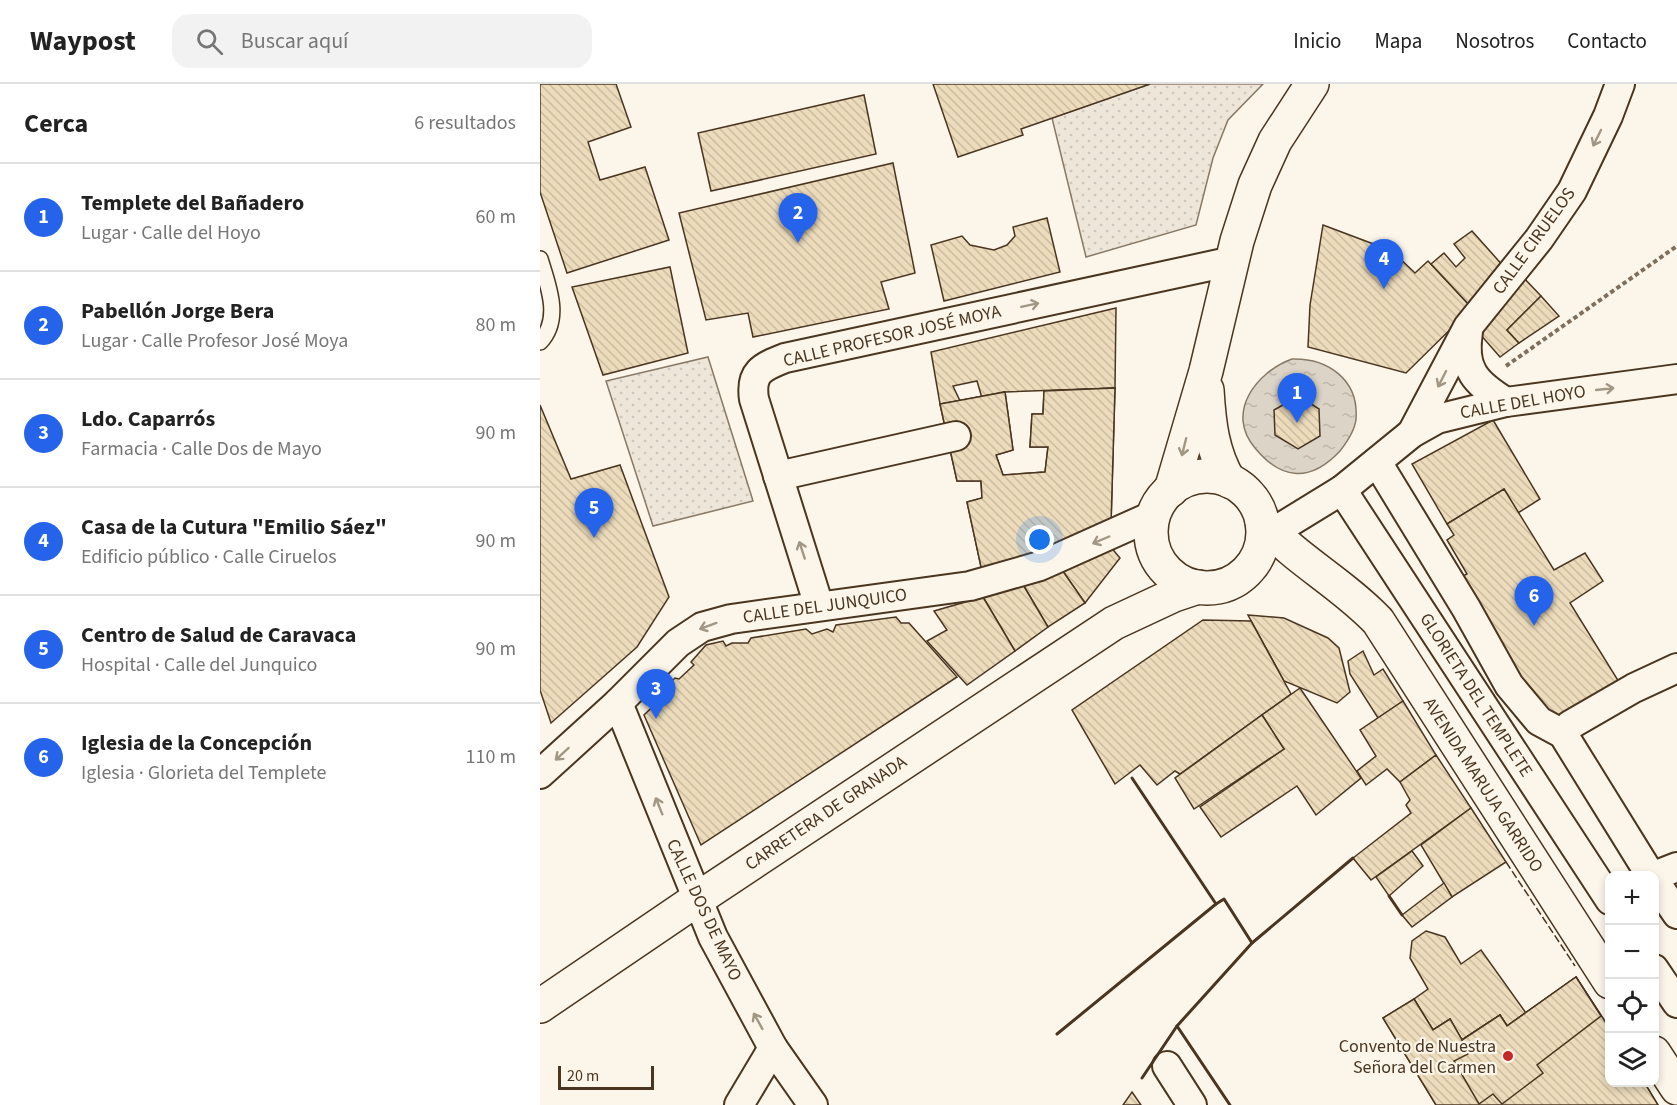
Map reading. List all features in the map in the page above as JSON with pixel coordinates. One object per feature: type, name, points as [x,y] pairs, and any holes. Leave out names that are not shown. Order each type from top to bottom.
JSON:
[{"type":"main road","points":[[1206,371],[1209,423],[1214,450],[1229,481],[1250,497],[1266,532],[1256,560],[1247,571],[1224,585],[1198,587],[1172,575],[1155,552],[1151,530],[1206,371],[1233,261],[1255,185],[1275,141],[1312,84]]},
{"type":"main road","points":[[1162,502],[1186,480],[1203,477],[1229,481]]},
{"type":"main road","name":"AVENIDA MARUJA GARRIDO","points":[[1266,532],[1349,594],[1378,621],[1608,979]]},
{"type":"main road","name":"CARRETERA DE GRANADA","points":[[1114,623],[1146,577],[1155,552]]},
{"type":"main road","name":"AVENIDA MARUJA GARRIDO","points":[[1247,571],[1284,570],[1319,579],[1349,594]]},
{"type":"main road","name":"CARRETERA DE GRANADA","points":[[540,1006],[1114,623],[1174,595],[1198,587]]},
{"type":"main road","points":[[1659,1061],[1677,1088]]},
{"type":"street","name":"CALLE CIRUELOS","points":[[1412,433],[1468,327],[1539,240],[1572,191],[1608,116],[1620,84]]},
{"type":"street","name":"CALLE PROFESOR JOSÉ MOYA","points":[[819,606],[754,399],[752,385],[766,365],[784,358],[1233,261]]},
{"type":"street","points":[[1468,327],[1465,352],[1471,372],[1480,384],[1506,402]]},
{"type":"street","name":"CALLE DEL HOYO","points":[[1266,532],[1342,490],[1412,433],[1437,419],[1506,402],[1677,379]]},
{"type":"street","points":[[778,476],[956,436]]},
{"type":"street","points":[[1377,462],[1466,608],[1509,685],[1539,721],[1563,734],[1650,871]]},
{"type":"street","name":"GLORIETA DEL TEMPLETE","points":[[1342,490],[1605,892]]},
{"type":"street","name":"CALLE DEL JUNQUICO","points":[[540,774],[618,703],[678,643],[702,627],[731,619],[970,586],[1004,578],[1040,566],[1162,502]]},
{"type":"street","points":[[1563,734],[1579,719],[1634,688],[1677,668]]},
{"type":"street","name":"CALLE DOS DE MAYO","points":[[618,703],[696,900],[713,937],[773,1048],[813,1105]]},
{"type":"street","points":[[1659,874],[1677,867]]},
{"type":"street","points":[[1659,887],[1677,914]]},
{"type":"street","points":[[1659,976],[1677,1003]]},
{"type":"street","points":[[739,1105],[773,1048]]},
{"type":"street","points":[[1167,1066],[1192,1105]]},
{"type":"lane","points":[[540,259],[551,295],[551,321],[540,342]]},
{"type":"path","points":[[1480,384],[1677,246]]},
{"type":"shaded area","points":[[1150,84],[1263,84],[1228,120],[1213,158],[1196,225],[1086,257],[1052,118]]},
{"type":"shaded area","points":[[708,357],[753,501],[653,526],[606,381]]},
{"type":"water","points":[[1292,359],[1317,362],[1338,374],[1346,382],[1356,405],[1354,428],[1340,451],[1318,468],[1297,474],[1286,472],[1265,459],[1247,435],[1243,421],[1244,408],[1257,384],[1267,373]]},
{"type":"building","points":[[540,84],[616,84],[631,127],[588,142],[600,180],[645,167],[669,240],[567,273],[540,192]]},
{"type":"building","points":[[933,84],[1150,84],[1021,129],[1023,135],[958,157]]},
{"type":"building","points":[[864,95],[876,154],[711,191],[698,133]]},
{"type":"building","points":[[893,163],[915,273],[881,282],[889,309],[753,337],[748,313],[706,320],[679,213]]},
{"type":"building","points":[[1047,218],[1060,272],[944,301],[931,245],[962,236],[970,245],[994,250],[1007,245],[1015,236],[1013,227]]},
{"type":"building","points":[[1323,225],[1392,251],[1415,273],[1428,261],[1472,308],[1406,373],[1308,347],[1310,305]]},
{"type":"building","points":[[1472,231],[1505,268],[1472,308],[1431,264],[1444,253],[1456,267],[1465,258],[1454,244]]},
{"type":"building","points":[[670,267],[688,353],[603,375],[572,287]]},
{"type":"building","points":[[1522,276],[1541,296],[1507,330],[1519,343],[1500,357],[1479,333]]},
{"type":"building","points":[[1541,296],[1559,316],[1519,343],[1507,330]]},
{"type":"building","points":[[1116,308],[1115,388],[1005,392],[982,398],[977,381],[953,386],[960,401],[940,404],[931,352]]},
{"type":"building","points":[[1115,388],[1111,524],[983,576],[967,502],[982,498],[981,481],[957,481],[940,404],[1005,392],[1013,450],[996,455],[1003,475],[1045,472],[1048,447],[1030,447],[1032,414],[1043,414],[1044,391]],"holes":[[[1037,485],[1065,486],[1065,503],[1045,505],[1044,513],[1032,515],[1026,490]]]},
{"type":"building","points":[[1115,388],[1111,524],[983,576],[967,502],[982,498],[981,481],[957,481],[940,404],[1005,392],[1013,450],[996,455],[1003,475],[1045,472],[1048,447],[1030,447],[1032,414],[1043,414],[1044,391]]},
{"type":"building","points":[[1299,396],[1319,409],[1320,436],[1298,449],[1275,435],[1274,410]]},
{"type":"building","points":[[540,405],[571,479],[620,465],[669,597],[637,647],[551,723],[540,690]]},
{"type":"building","points":[[1493,420],[1540,499],[1518,513],[1504,489],[1447,524],[1412,464]]},
{"type":"building","points":[[1504,489],[1554,570],[1585,553],[1603,581],[1570,603],[1619,682],[1560,720],[1530,701],[1457,579],[1467,574],[1447,540],[1454,535],[1447,524]]},
{"type":"building","points":[[1109,545],[1120,558],[1085,603],[1060,567]]},
{"type":"building","points":[[1060,567],[1085,603],[1048,627],[1022,583]]},
{"type":"building","points":[[1022,583],[1048,627],[1015,651],[983,597]]},
{"type":"building","points":[[983,597],[1015,651],[967,685],[927,641],[947,630],[934,611]]},
{"type":"building","points":[[1248,615],[1284,618],[1328,638],[1339,648],[1350,692],[1337,703],[1284,681]]},
{"type":"building","points":[[896,617],[901,623],[909,623],[957,677],[701,845],[644,715],[663,697],[662,691],[675,678],[679,679],[694,665],[691,662],[706,645],[723,641],[726,646],[732,643],[748,643],[751,638],[806,629],[812,634],[827,629],[833,632],[836,625]]},
{"type":"building","points":[[1203,620],[1251,621],[1291,694],[1180,774],[1175,771],[1157,785],[1140,765],[1115,784],[1072,710]]},
{"type":"building","points":[[1363,651],[1374,675],[1383,669],[1403,701],[1378,718],[1350,674],[1348,661]]},
{"type":"building","points":[[1300,688],[1361,778],[1316,815],[1297,786],[1221,837],[1200,807],[1284,749],[1262,715]]},
{"type":"building","points":[[1403,701],[1436,755],[1400,782],[1387,769],[1366,785],[1357,771],[1376,756],[1360,730]]},
{"type":"building","points":[[1262,715],[1284,749],[1194,809],[1175,778]]},
{"type":"building","points":[[1436,755],[1471,808],[1371,880],[1353,858],[1411,813],[1406,805],[1410,800],[1400,782]]},
{"type":"building","points":[[1471,808],[1506,862],[1452,897],[1421,845]]},
{"type":"building","points":[[1412,851],[1423,866],[1389,896],[1376,877]]},
{"type":"building","points":[[1444,883],[1452,897],[1412,927],[1402,915]]},
{"type":"building","points":[[1426,931],[1445,937],[1461,964],[1481,950],[1526,1013],[1507,1026],[1500,1015],[1462,1040],[1450,1019],[1433,1030],[1414,999],[1428,989],[1410,958],[1412,941]]},
{"type":"building","name":"Convento de Nuestra Señora del Carmen","points":[[1576,977],[1605,1021],[1605,1087],[1647,1087],[1658,1105],[1594,1105],[1573,1072],[1535,1098],[1539,1105],[1436,1105],[1383,1018],[1414,999],[1433,1030],[1450,1019],[1462,1040],[1500,1015],[1507,1026]]},
{"type":"building","name":"Convento de Nuestra Señora del Carmen","points":[[1576,977],[1605,1021],[1605,1087],[1647,1087],[1658,1105],[1436,1105],[1383,1018],[1414,999],[1433,1030],[1450,1019],[1462,1040],[1500,1015],[1507,1026]]},
{"type":"building","points":[[1576,977],[1601,1016],[1537,1065],[1543,1073],[1502,1104],[1493,1094],[1479,1104],[1454,1061],[1468,1054],[1462,1040],[1500,1015],[1507,1026]]},
{"type":"building","points":[[1132,1092],[1141,1105],[1123,1105]]},
{"type":"fence","points":[[1506,862],[1575,966]]},
{"type":"wall","points":[[1132,778],[1216,904],[1224,899],[1252,943]]},
{"type":"wall","points":[[1142,1078],[1177,1026],[1252,943],[1353,858]]},
{"type":"wall","points":[[1389,896],[1402,915]]},
{"type":"wall","points":[[1057,1034],[1216,904]]},
{"type":"wall","points":[[1177,1026],[1230,1105]]},
{"type":"place","name":"Pabellón Jorge Bera","points":[[798,243]]},
{"type":"place","name":"Casa de la Cutura \"Emilio Sáez\"","points":[[1384,289]]},
{"type":"place","name":"Templete del Bañadero","points":[[1297,423]]},
{"type":"place","name":"Centro de Salud de Caravaca","points":[[594,538]]},
{"type":"place","name":"Iglesia de la Concepción","points":[[1534,626]]},
{"type":"place","name":"Ldo. Caparrós","points":[[656,719]]},
{"type":"place","name":"Convento de Nuestra Señora del Carmen","points":[[1508,1056]]}]
